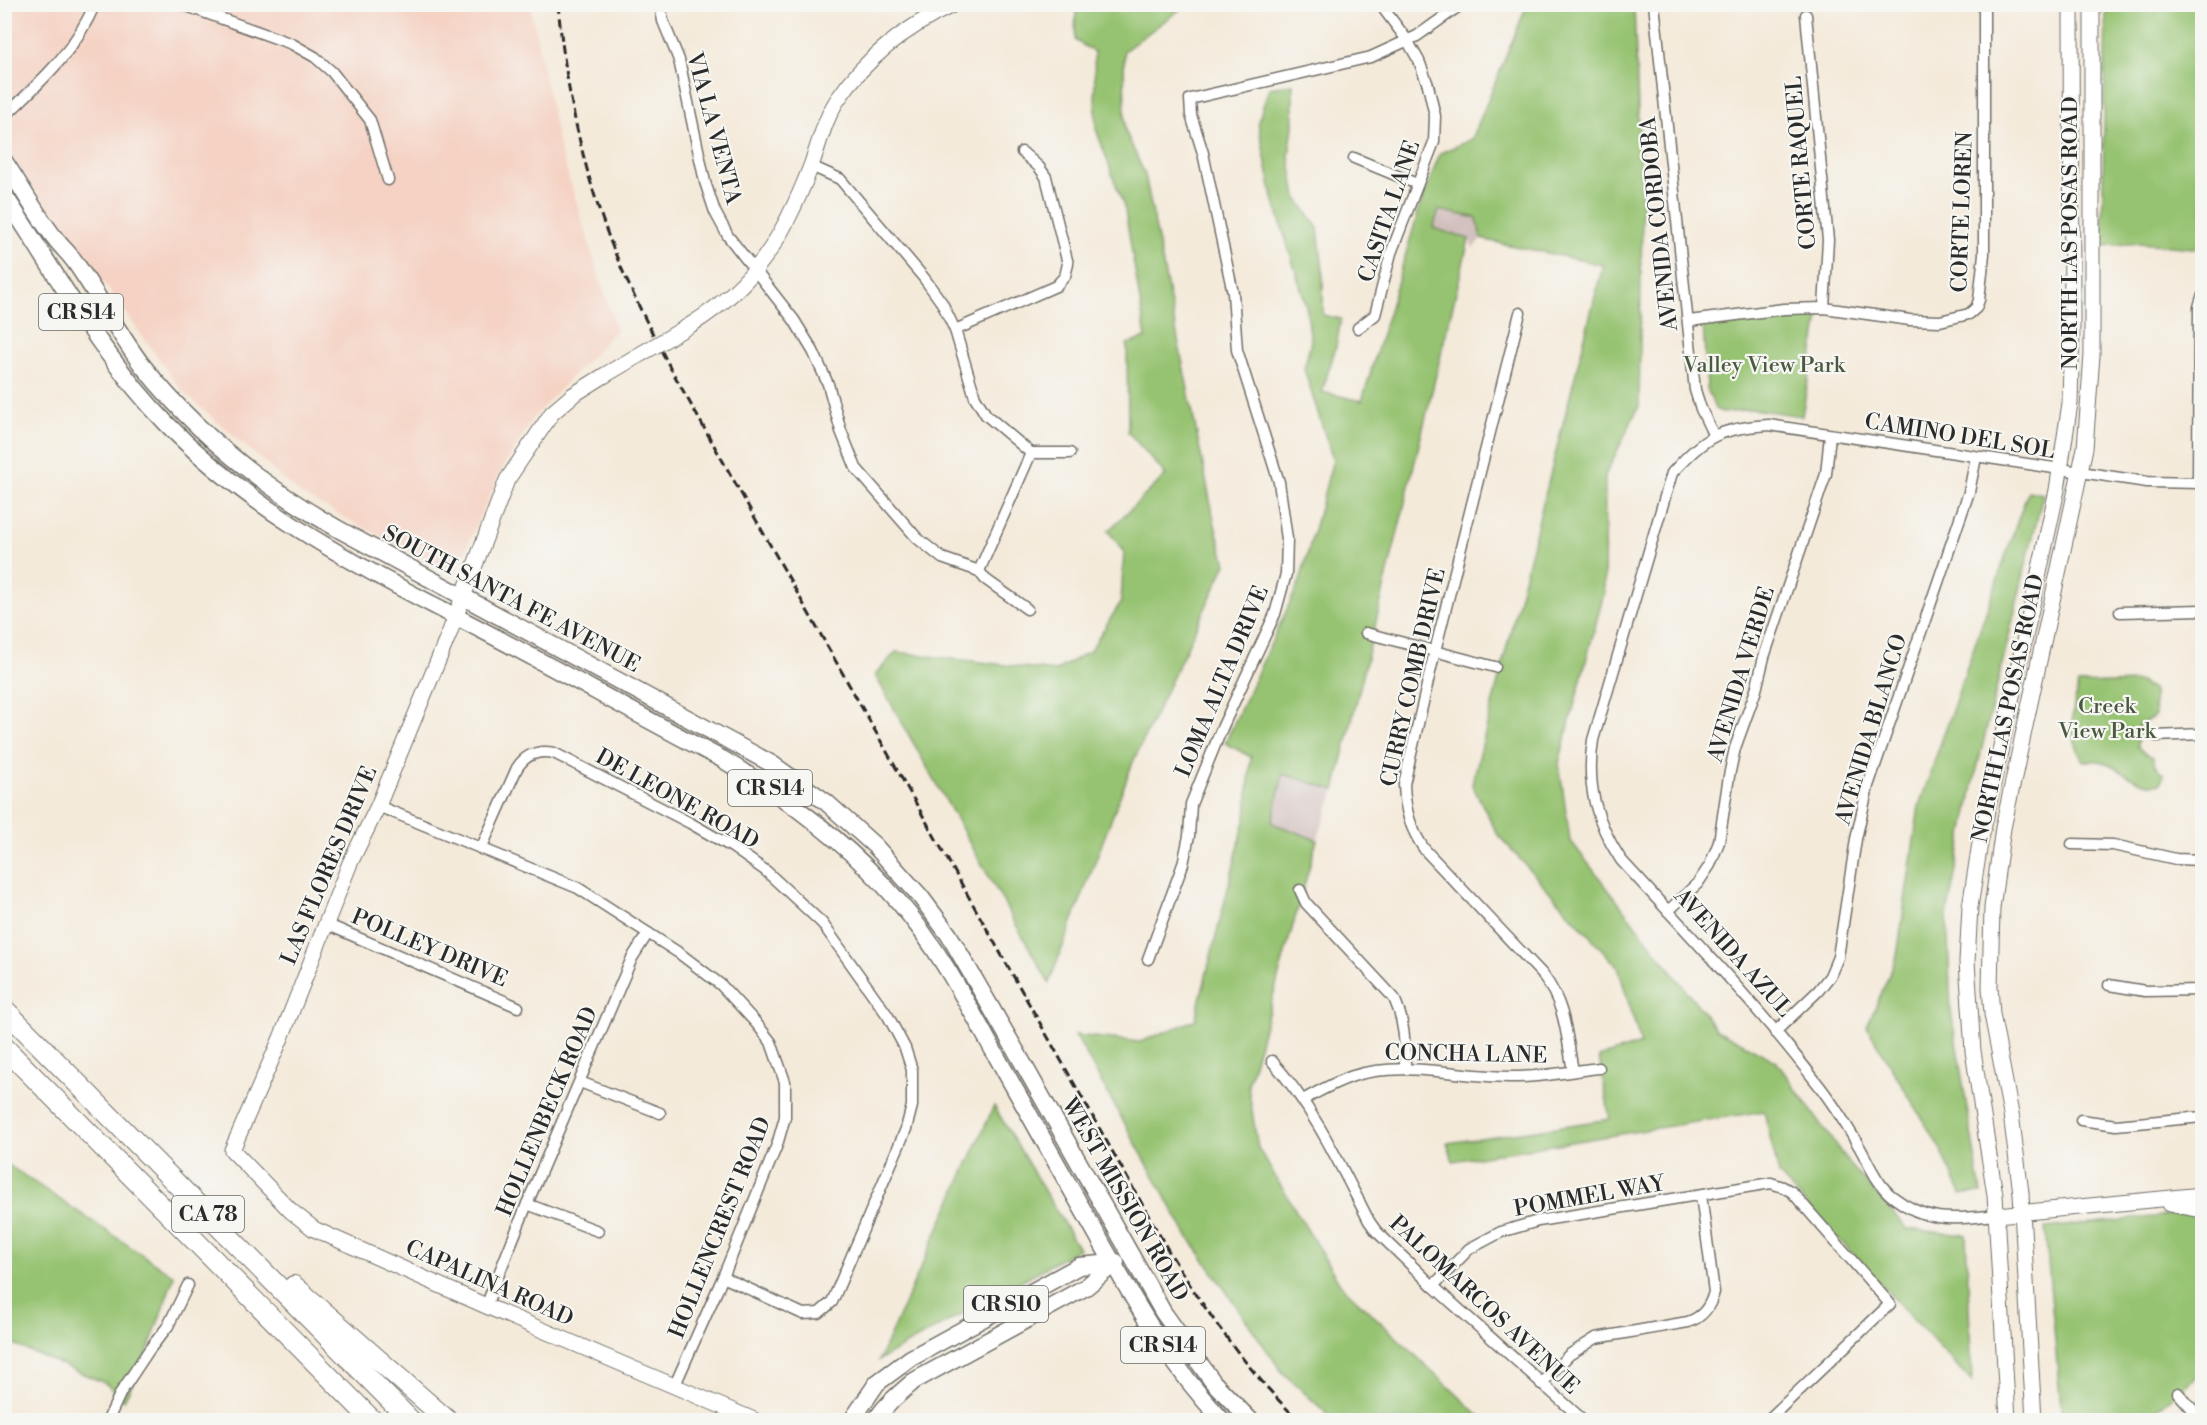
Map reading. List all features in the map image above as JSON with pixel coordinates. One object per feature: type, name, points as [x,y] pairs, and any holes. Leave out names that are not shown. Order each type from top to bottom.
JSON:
[{"type":"highway","name":"CA 78","points":[[4,1009],[410,1420]]},
{"type":"highway","name":"CA 78","points":[[4,1047],[372,1420]]},
{"type":"highway","points":[[183,1189],[447,1420]]},
{"type":"highway","points":[[343,1390],[356,1420]]},
{"type":"main road","name":"LAS FLORES DRIVE","points":[[232,1150],[280,1038],[350,863],[378,806],[456,617],[507,480],[552,413],[573,395],[692,324],[731,297],[768,254],[793,211],[837,101],[855,76],[908,29],[954,4]]},
{"type":"main road","name":"NORTH LAS POSAS ROAD","points":[[2008,1420],[1997,1215],[1970,1021],[1967,962],[1970,907],[1984,822],[2060,470],[2070,403],[2072,368],[2071,4]]},
{"type":"main road","name":"NORTH LAS POSAS ROAD","points":[[2034,1420],[2022,1213],[2011,1114],[1992,1014],[1990,953],[1992,908],[2003,828],[2080,473],[2087,424],[2092,355],[2092,4]]},
{"type":"main road","name":"SOUTH SANTA FE AVENUE","points":[[4,161],[53,237],[77,264],[112,322],[142,365],[177,405],[208,435],[244,466],[304,510],[732,741],[772,764],[826,802],[875,846],[920,896],[949,935],[1017,1051]]},
{"type":"main road","name":"SOUTH SANTA FE AVENUE","points":[[4,195],[106,350],[158,414],[200,456],[237,488],[293,527],[722,759],[780,795],[835,837],[899,902],[950,975],[998,1059]]},
{"type":"main road","name":"WEST MISSION ROAD","points":[[1017,1051],[1130,1254],[1186,1346],[1213,1382],[1250,1420]]},
{"type":"main road","name":"WEST MISSION ROAD","points":[[998,1059],[1143,1316],[1180,1373],[1222,1420]]},
{"type":"main road","name":"CAPALINA ROAD","points":[[232,1150],[291,1211],[314,1229],[486,1306],[754,1420]]},
{"type":"main road","name":"AVENIDA AZUL","points":[[1997,1215],[2202,1195]]},
{"type":"main road","points":[[2152,1200],[2202,1210]]},
{"type":"main road","name":"CR S10","points":[[876,1420],[898,1394],[914,1381],[1086,1287],[1113,1263],[1130,1254]]},
{"type":"main road","name":"CR S10","points":[[852,1420],[877,1383],[911,1358],[1078,1266],[1113,1263]]},
{"type":"street","points":[[4,117],[61,61],[87,24],[95,4]]},
{"type":"street","points":[[181,4],[292,44],[315,57],[332,72],[370,120],[388,180]]},
{"type":"street","name":"VIA LA VENTA","points":[[660,4],[663,21],[679,60],[705,182],[715,212],[728,236],[794,320],[813,351],[828,384],[841,431],[856,468],[917,538],[942,558],[979,571],[985,579],[1027,609]]},
{"type":"street","name":"CASITA LANE","points":[[1358,328],[1375,315],[1390,253],[1434,142],[1435,116],[1419,60],[1380,4]]},
{"type":"street","points":[[1407,40],[1417,36],[1462,4]]},
{"type":"street","name":"AVENIDA CORDOBA","points":[[1654,4],[1695,390],[1714,436]]},
{"type":"street","name":"CORTE LOREN","points":[[1689,321],[1784,309],[1824,308],[1910,320],[1941,321],[1969,315],[1976,308],[1984,254],[1984,4]]},
{"type":"street","name":"CORTE RAQUEL","points":[[1806,15],[1828,240],[1824,308]]},
{"type":"street","name":"LOMA ALTA DRIVE","points":[[1148,959],[1184,864],[1191,804],[1222,728],[1275,614],[1286,574],[1287,539],[1279,482],[1237,350],[1233,293],[1203,153],[1191,115],[1190,99],[1371,57],[1407,40]]},
{"type":"street","points":[[955,330],[1056,286],[1065,276],[1068,264],[1046,177],[1040,167],[1022,152]]},
{"type":"street","points":[[1354,158],[1418,184]]},
{"type":"street","points":[[811,166],[840,179],[924,278],[942,303],[955,330],[975,397],[986,415],[1031,453],[1070,453]]},
{"type":"street","points":[[2200,482],[2199,307],[2202,297]]},
{"type":"street","name":"CURRY COMB DRIVE","points":[[1521,313],[1435,651],[1404,784],[1405,803],[1408,821],[1425,850],[1543,975],[1556,992],[1563,1012],[1572,1071]]},
{"type":"street","name":"CAMINO DEL SOL","points":[[1714,436],[1737,427],[1768,425],[2147,482],[2200,482]]},
{"type":"street","name":"AVENIDA VERDE","points":[[1668,911],[1698,883],[1710,865],[1719,842],[1735,748],[1826,474],[1830,435]]},
{"type":"street","name":"AVENIDA AZUL","points":[[1714,436],[1692,450],[1672,473],[1593,740],[1590,761],[1593,802],[1607,838],[1621,860],[1775,1032],[1818,1084],[1890,1196],[1918,1214],[1947,1218],[1997,1215]]},
{"type":"street","points":[[979,571],[1031,453]]},
{"type":"street","name":"AVENIDA BLANCO","points":[[1775,1032],[1818,991],[1830,976],[1838,957],[1856,839],[1868,786],[1969,492],[1976,457]]},
{"type":"street","points":[[2120,612],[2202,610]]},
{"type":"street","points":[[1366,633],[1495,667]]},
{"type":"street","points":[[2156,736],[2202,734]]},
{"type":"street","name":"DE LEONE ROAD","points":[[481,849],[517,768],[525,757],[543,752],[555,753],[690,823],[732,847],[766,871],[822,923],[888,1016],[905,1048],[912,1070],[912,1106],[906,1129],[832,1302],[819,1313],[803,1314],[723,1277]]},
{"type":"street","name":"HOLLENCREST ROAD","points":[[378,806],[578,888],[679,953],[721,985],[771,1042],[785,1082],[785,1117],[777,1145],[723,1277],[674,1387]]},
{"type":"street","points":[[2072,844],[2113,845],[2176,860],[2202,860]]},
{"type":"street","points":[[1300,890],[1306,903],[1395,998],[1402,1016],[1405,1036],[1404,1069]]},
{"type":"street","name":"POLLEY DRIVE","points":[[326,924],[518,1007]]},
{"type":"street","name":"HOLLENBECK ROAD","points":[[486,1306],[632,958],[648,933]]},
{"type":"street","points":[[2109,985],[2145,991],[2202,990]]},
{"type":"street","name":"PALOMARCOS AVENUE","points":[[1272,1060],[1318,1123],[1376,1231],[1433,1286],[1583,1420]]},
{"type":"street","name":"CONCHA LANE","points":[[1303,1100],[1336,1082],[1379,1070],[1404,1069],[1515,1077],[1546,1076],[1599,1068]]},
{"type":"street","points":[[580,1082],[660,1113]]},
{"type":"street","points":[[2081,1120],[2116,1125],[2202,1117]]},
{"type":"street","name":"POMMEL WAY","points":[[1433,1286],[1469,1249],[1501,1232],[1538,1221],[1771,1183],[1783,1186],[1792,1192],[1890,1304],[1768,1420]]},
{"type":"street","points":[[1541,1384],[1569,1355],[1596,1338],[1688,1322],[1696,1319],[1710,1306],[1714,1292],[1701,1195]]},
{"type":"street","points":[[527,1204],[598,1231]]},
{"type":"street","points":[[108,1420],[121,1392],[168,1326],[188,1285]]},
{"type":"street","points":[[2178,1394],[2202,1420]]},
{"type":"shaded area","points":[[4,5],[530,5],[559,146],[616,330],[533,418],[501,472],[454,575],[302,495],[183,392],[45,202],[5,153]]},
{"type":"shaded area","points":[[1439,210],[1477,218],[1480,241],[1473,248],[1469,239],[1432,228]]},
{"type":"shaded area","points":[[1283,774],[1335,790],[1317,840],[1272,824]]},
{"type":"green space","points":[[1076,5],[1186,5],[1124,51],[1125,130],[1145,175],[1215,525],[1226,564],[1133,762],[1049,983],[875,675],[896,652],[1055,671],[1090,651],[1121,602],[1124,551],[1108,531],[1166,475],[1128,432],[1127,344],[1146,338],[1125,210],[1096,129],[1094,52],[1075,40]]},
{"type":"green space","points":[[1527,5],[1634,5],[1642,213],[1639,406],[1605,476],[1604,593],[1559,763],[1570,840],[1717,1030],[1776,1061],[1847,1161],[1907,1229],[1966,1235],[1972,1382],[1779,1175],[1764,1111],[1453,1161],[1447,1143],[1610,1119],[1599,1057],[1641,1044],[1618,967],[1498,835],[1472,785],[1603,265],[1481,239],[1477,218],[1439,210],[1433,228],[1469,239],[1335,790],[1283,774],[1272,823],[1317,840],[1248,1085],[1258,1148],[1340,1284],[1484,1420],[1334,1420],[1282,1372],[1187,1235],[1075,1035],[1140,1042],[1195,1020],[1246,816],[1251,757],[1225,743],[1300,581],[1333,460],[1304,369],[1311,341],[1306,305],[1273,198],[1258,122],[1269,88],[1293,84],[1293,127],[1289,155],[1296,197],[1318,228],[1323,271],[1323,315],[1341,319],[1336,346],[1322,392],[1362,401],[1421,203],[1440,153],[1472,139]]},
{"type":"green space","points":[[2106,5],[2202,5],[2202,249],[2141,243],[2102,246]]},
{"type":"green space","name":"Valley View Park","points":[[1805,315],[1819,317],[1802,416],[1752,409],[1724,413],[1715,409],[1707,388],[1703,324]]},
{"type":"green space","points":[[2028,491],[2043,494],[1974,781],[1947,914],[1951,1011],[1981,1193],[1961,1194],[1941,1150],[1867,1027],[1897,956],[1919,806]]},
{"type":"green space","name":"Creek View Park","points":[[2140,682],[2153,691],[2155,716],[2139,725],[2137,746],[2144,753],[2153,757],[2155,765],[2164,775],[2160,783],[2146,784],[2102,762],[2083,761],[2073,732],[2072,724],[2078,684]]},
{"type":"green space","points":[[994,1106],[1079,1249],[879,1360]]},
{"type":"green space","points":[[4,1162],[174,1276],[144,1362],[124,1400],[105,1383],[5,1341]]},
{"type":"green space","points":[[2191,1213],[2202,1228],[2202,1373],[2143,1420],[2062,1420],[2045,1228]]},
{"type":"railway","points":[[558,4],[565,66],[577,128],[602,219],[620,264],[664,356],[1168,1250],[1197,1296],[1244,1361],[1298,1420]]}]
